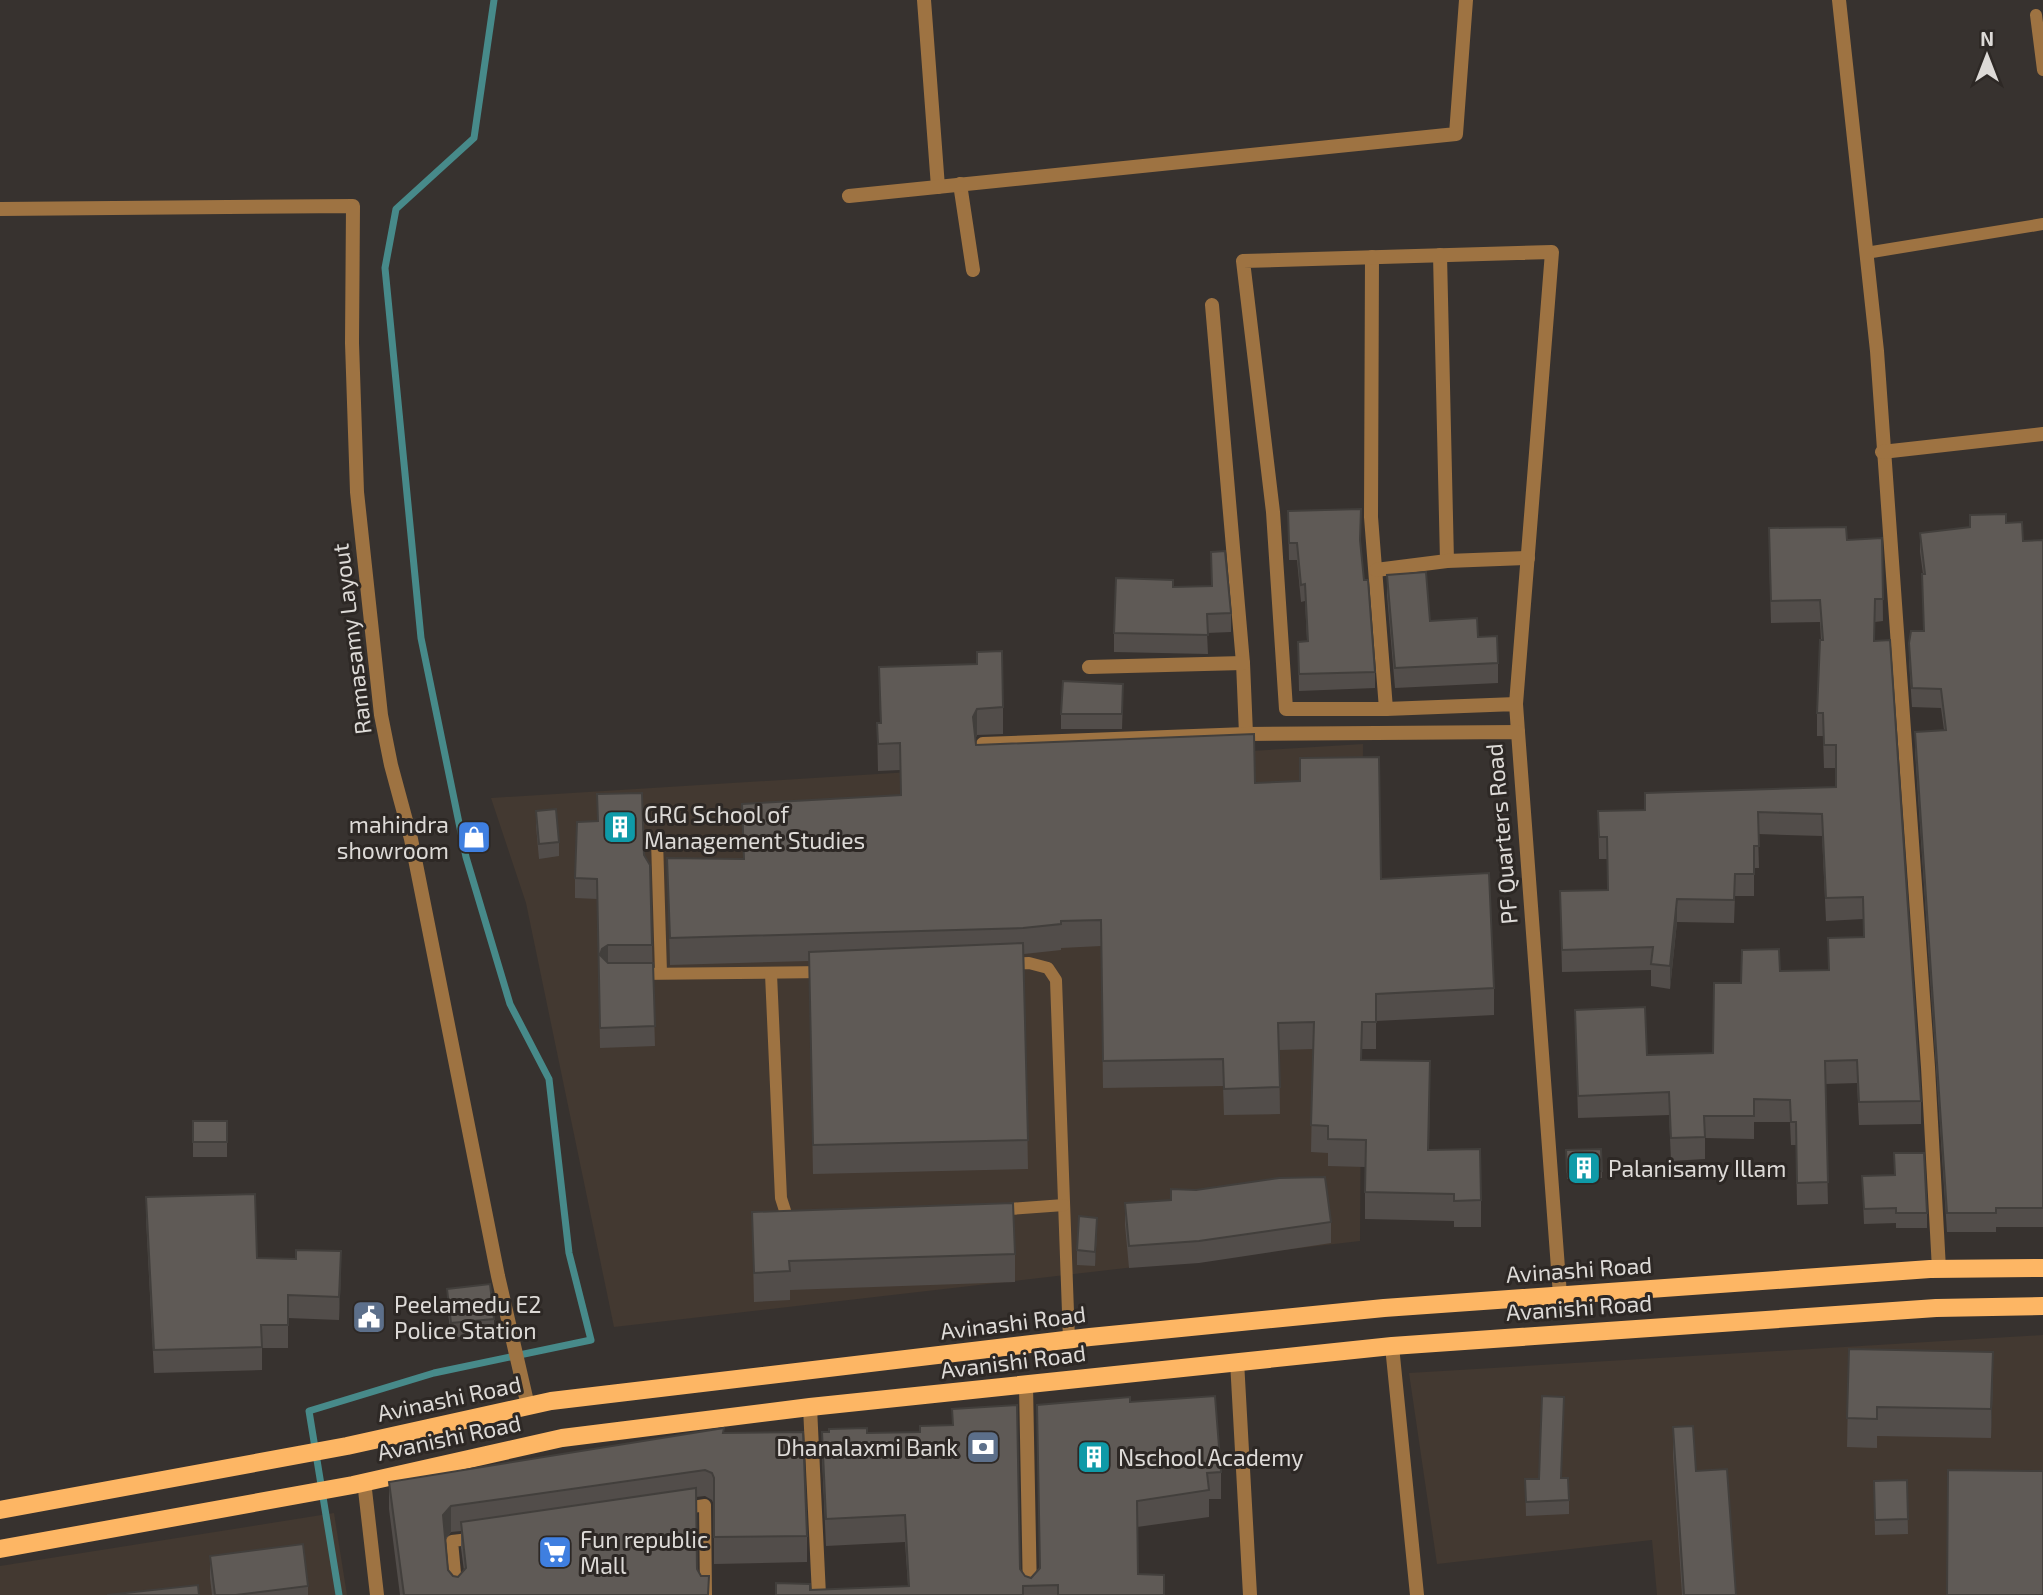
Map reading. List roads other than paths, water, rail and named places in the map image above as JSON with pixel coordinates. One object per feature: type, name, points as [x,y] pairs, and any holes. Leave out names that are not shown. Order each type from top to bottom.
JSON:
[{"type":"main road","name":"Avinashi Road","points":[[0,1510],[346,1446],[528,1406],[1069,1340],[1560,1295],[1939,1269],[2043,1268]]},
{"type":"main road","name":"Avanishi Road","points":[[0,1549],[358,1483],[562,1438],[810,1407],[1392,1346],[1936,1308],[2043,1306]]},
{"type":"street","points":[[924,0],[938,187]]},
{"type":"street","points":[[849,196],[1456,134],[1466,0]]},
{"type":"street","points":[[1839,0],[1877,351],[1882,452],[1927,1053],[1939,1269]]},
{"type":"street","points":[[960,184],[973,270]]},
{"type":"street","name":"Ramasamy Layout","points":[[0,209],[353,206],[352,343],[358,492],[381,715],[411,839],[516,1363],[528,1406]]},
{"type":"street","points":[[1516,704],[1386,709],[1286,709],[1280,512],[1243,261],[1552,252],[1516,704],[1518,732]]},
{"type":"street","points":[[1440,255],[1447,561]]},
{"type":"street","points":[[1372,257],[1364,516],[1376,570],[1386,709]]},
{"type":"street","points":[[1212,305],[1243,663],[1246,734]]},
{"type":"street","points":[[1882,452],[2043,434]]},
{"type":"street","points":[[1376,570],[1447,561],[1528,558]]},
{"type":"street","points":[[1089,667],[1243,663]]},
{"type":"street","name":"PF Quarters Road","points":[[983,744],[1246,734],[1518,732],[1560,1295]]},
{"type":"street","points":[[1392,1346],[1417,1595]]},
{"type":"street","points":[[1237,1362],[1250,1595]]},
{"type":"street","points":[[1026,1385],[1030,1595]]},
{"type":"street","points":[[810,1407],[819,1595]]},
{"type":"street","points":[[358,1483],[377,1595]]},
{"type":"lane","points":[[2036,15],[2043,70]]},
{"type":"lane","points":[[1866,253],[2043,224]]},
{"type":"lane","points":[[657,840],[661,973]]},
{"type":"lane","points":[[989,965],[1029,963],[1048,968],[1056,980],[1069,1340]]},
{"type":"lane","points":[[622,974],[839,971]]},
{"type":"lane","points":[[771,974],[781,1198],[787,1217],[805,1223]]},
{"type":"lane","points":[[982,1210],[1065,1205]]},
{"type":"lane","points":[[664,1511],[705,1505],[706,1595]]},
{"type":"lane","points":[[457,1595],[452,1541],[489,1536]]},
{"type":"waterway","points":[[339,1595],[309,1411],[434,1373],[591,1340],[569,1253],[549,1079],[510,1004],[466,857],[421,638],[385,268],[396,209],[474,138],[494,0]]},
{"type":"place","name":"GRG School of Management Studies","points":[[620,827]]},
{"type":"place","name":"mahindra showroom","points":[[474,837]]},
{"type":"place","name":"Palanisamy Illam","points":[[1584,1168]]},
{"type":"place","name":"Peelamedu E2 Police Station","points":[[369,1317]]},
{"type":"place","name":"Dhanalaxmi Bank","points":[[983,1447]]},
{"type":"place","name":"Nschool Academy","points":[[1094,1457]]},
{"type":"place","name":"Fun republic Mall","points":[[555,1552]]}]
